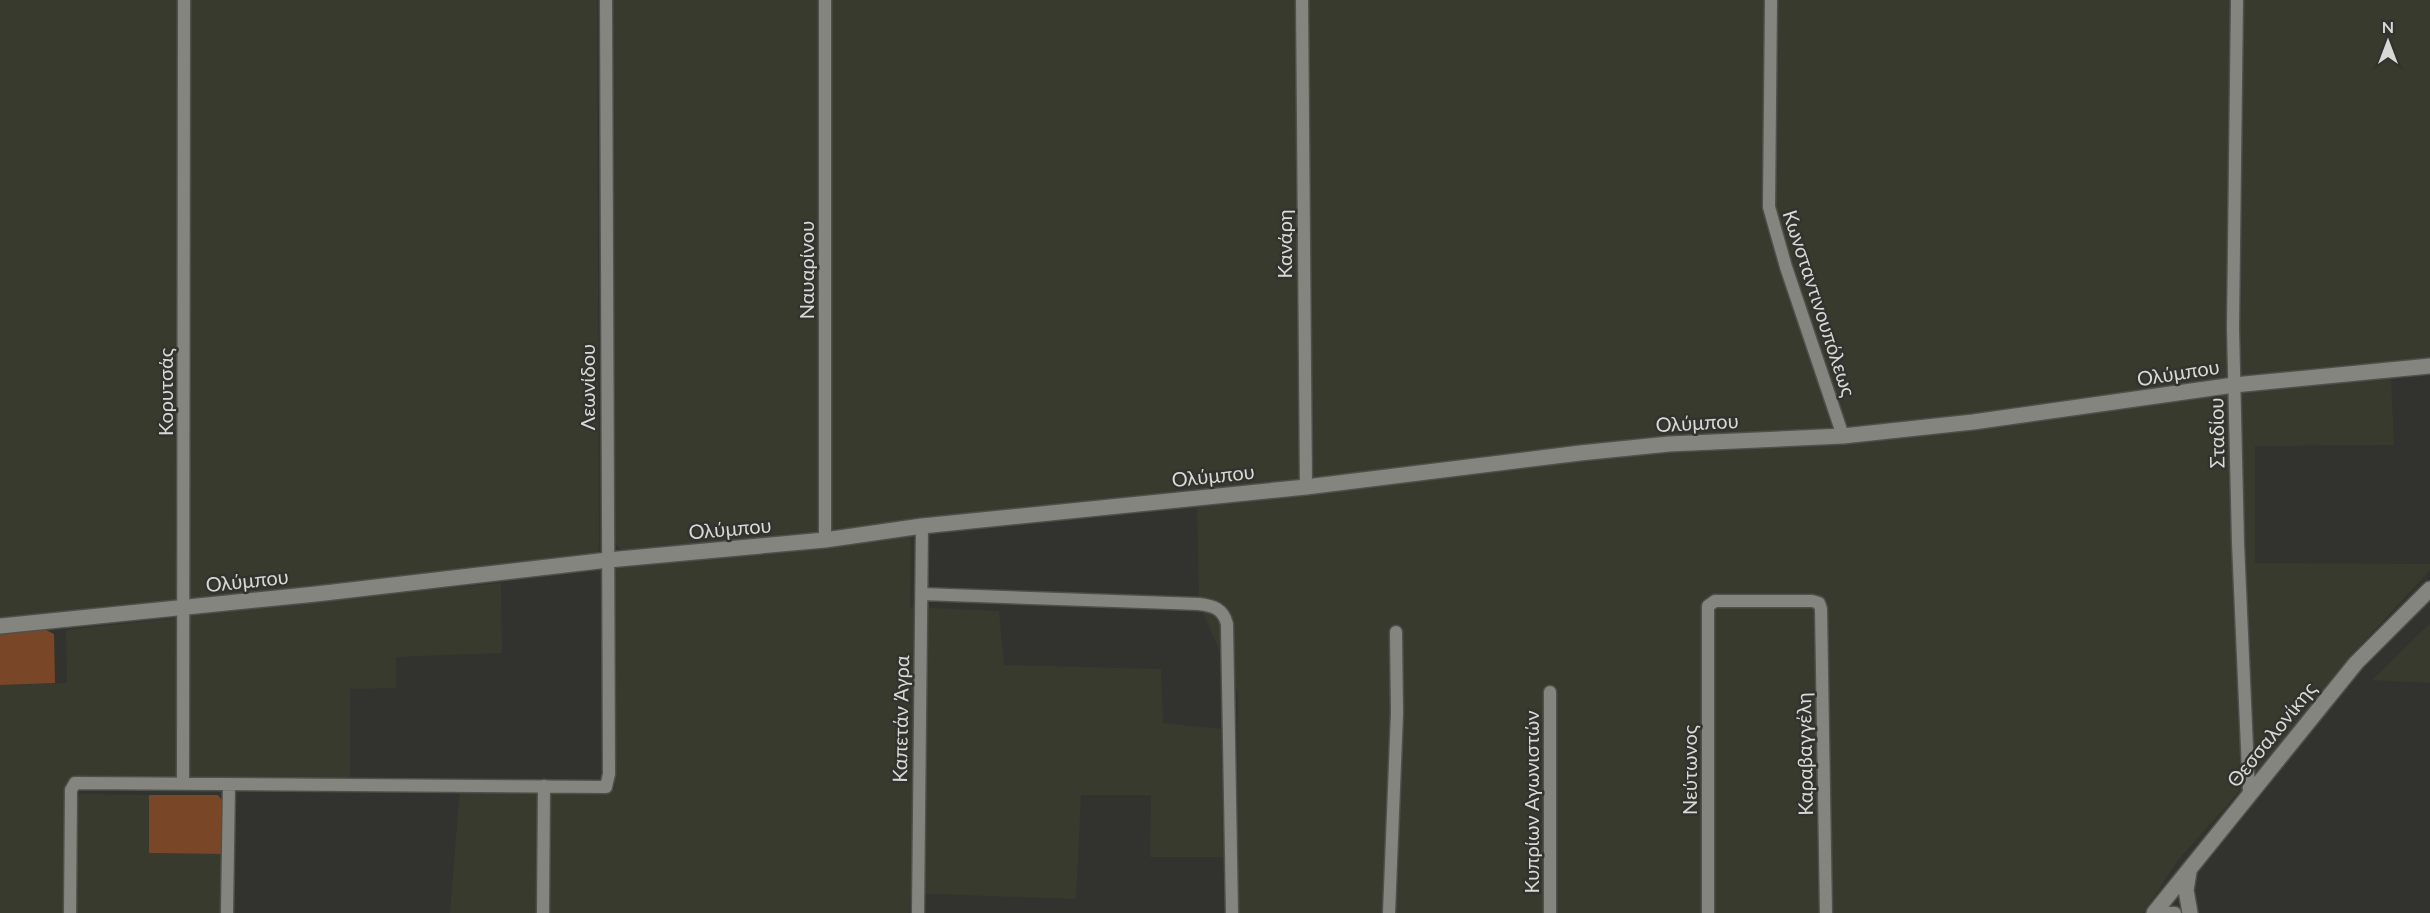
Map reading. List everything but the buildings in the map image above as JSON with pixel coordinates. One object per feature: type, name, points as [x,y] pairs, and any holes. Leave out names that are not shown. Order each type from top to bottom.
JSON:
[{"type":"street","name":"Κορυτσάς","points":[[183,783],[184,0]]},
{"type":"street","name":"Λεωνίδου","points":[[544,786],[606,787],[609,774],[606,0]]},
{"type":"street","name":"Ναυαρίνου","points":[[825,0],[825,540]]},
{"type":"street","name":"Κανάρη","points":[[1302,0],[1305,487]]},
{"type":"street","name":"Κωνσταντινουπόλεως","points":[[1771,0],[1769,207],[1786,267],[1843,436]]},
{"type":"street","name":"Σταδίου","points":[[2237,0],[2234,385],[2249,793]]},
{"type":"street","name":"Ολύμπου","points":[[0,626],[316,594],[608,560],[825,540],[922,526],[1305,487],[1580,453],[1669,444],[1843,436],[2046,413],[2234,385],[2430,366]]},
{"type":"street","name":"Καπετάν Άγρα","points":[[918,913],[922,526]]},
{"type":"street","name":"Θεσσαλονίκης","points":[[2154,913],[2356,663],[2430,589]]},
{"type":"street","points":[[922,594],[1199,604],[1215,607],[1221,611],[1227,624],[1232,913]]},
{"type":"street","name":"Καραβαγγέλη","points":[[1707,626],[1708,606],[1712,602],[1812,601],[1819,603],[1821,609],[1826,913]]},
{"type":"street","name":"Νεύτωνος","points":[[1707,626],[1708,913]]},
{"type":"street","points":[[1389,913],[1397,713],[1396,632]]},
{"type":"street","name":"Κυπρίων Αγωνιστών","points":[[1550,692],[1550,913]]},
{"type":"street","points":[[70,913],[71,790],[75,783],[544,786],[543,913]]},
{"type":"street","points":[[227,913],[229,784]]},
{"type":"street","points":[[2190,868],[2186,890],[2190,913]]},
{"type":"street","points":[[2163,913],[2175,913]]},
{"type":"shaded area","points":[[0,0],[597,0],[599,548],[596,555],[0,623]]},
{"type":"shaded area","points":[[610,0],[818,0],[820,533],[632,555],[622,551],[615,543],[613,537]]},
{"type":"shaded area","points":[[822,0],[2430,0],[2430,367],[2391,379],[2394,445],[2255,446],[2255,563],[2430,564],[2430,570],[2344,663],[2261,767],[2178,860],[2143,913],[1237,913],[1238,693],[1199,604],[1197,501],[825,540]]},
{"type":"shaded area","points":[[911,535],[910,607],[999,611],[1004,665],[1161,669],[1163,723],[1221,729],[1223,857],[1150,857],[1151,795],[1081,795],[1076,899],[910,893],[909,913],[450,913],[460,786],[615,789],[611,566]]},
{"type":"shaded area","points":[[501,583],[502,653],[396,657],[396,688],[350,689],[350,783],[67,780],[67,913],[0,913],[0,685],[67,683],[66,630],[186,617],[187,612]]},
{"type":"shaded area","points":[[2430,623],[2430,683],[2372,680]]},
{"type":"shaded area","points":[[44,629],[54,634],[55,683],[0,685],[0,634]]},
{"type":"shaded area","points":[[80,794],[149,795],[149,853],[224,854],[223,913],[73,913],[74,803]]},
{"type":"shaded area","points":[[149,795],[218,795],[225,804],[224,854],[149,853]]}]
